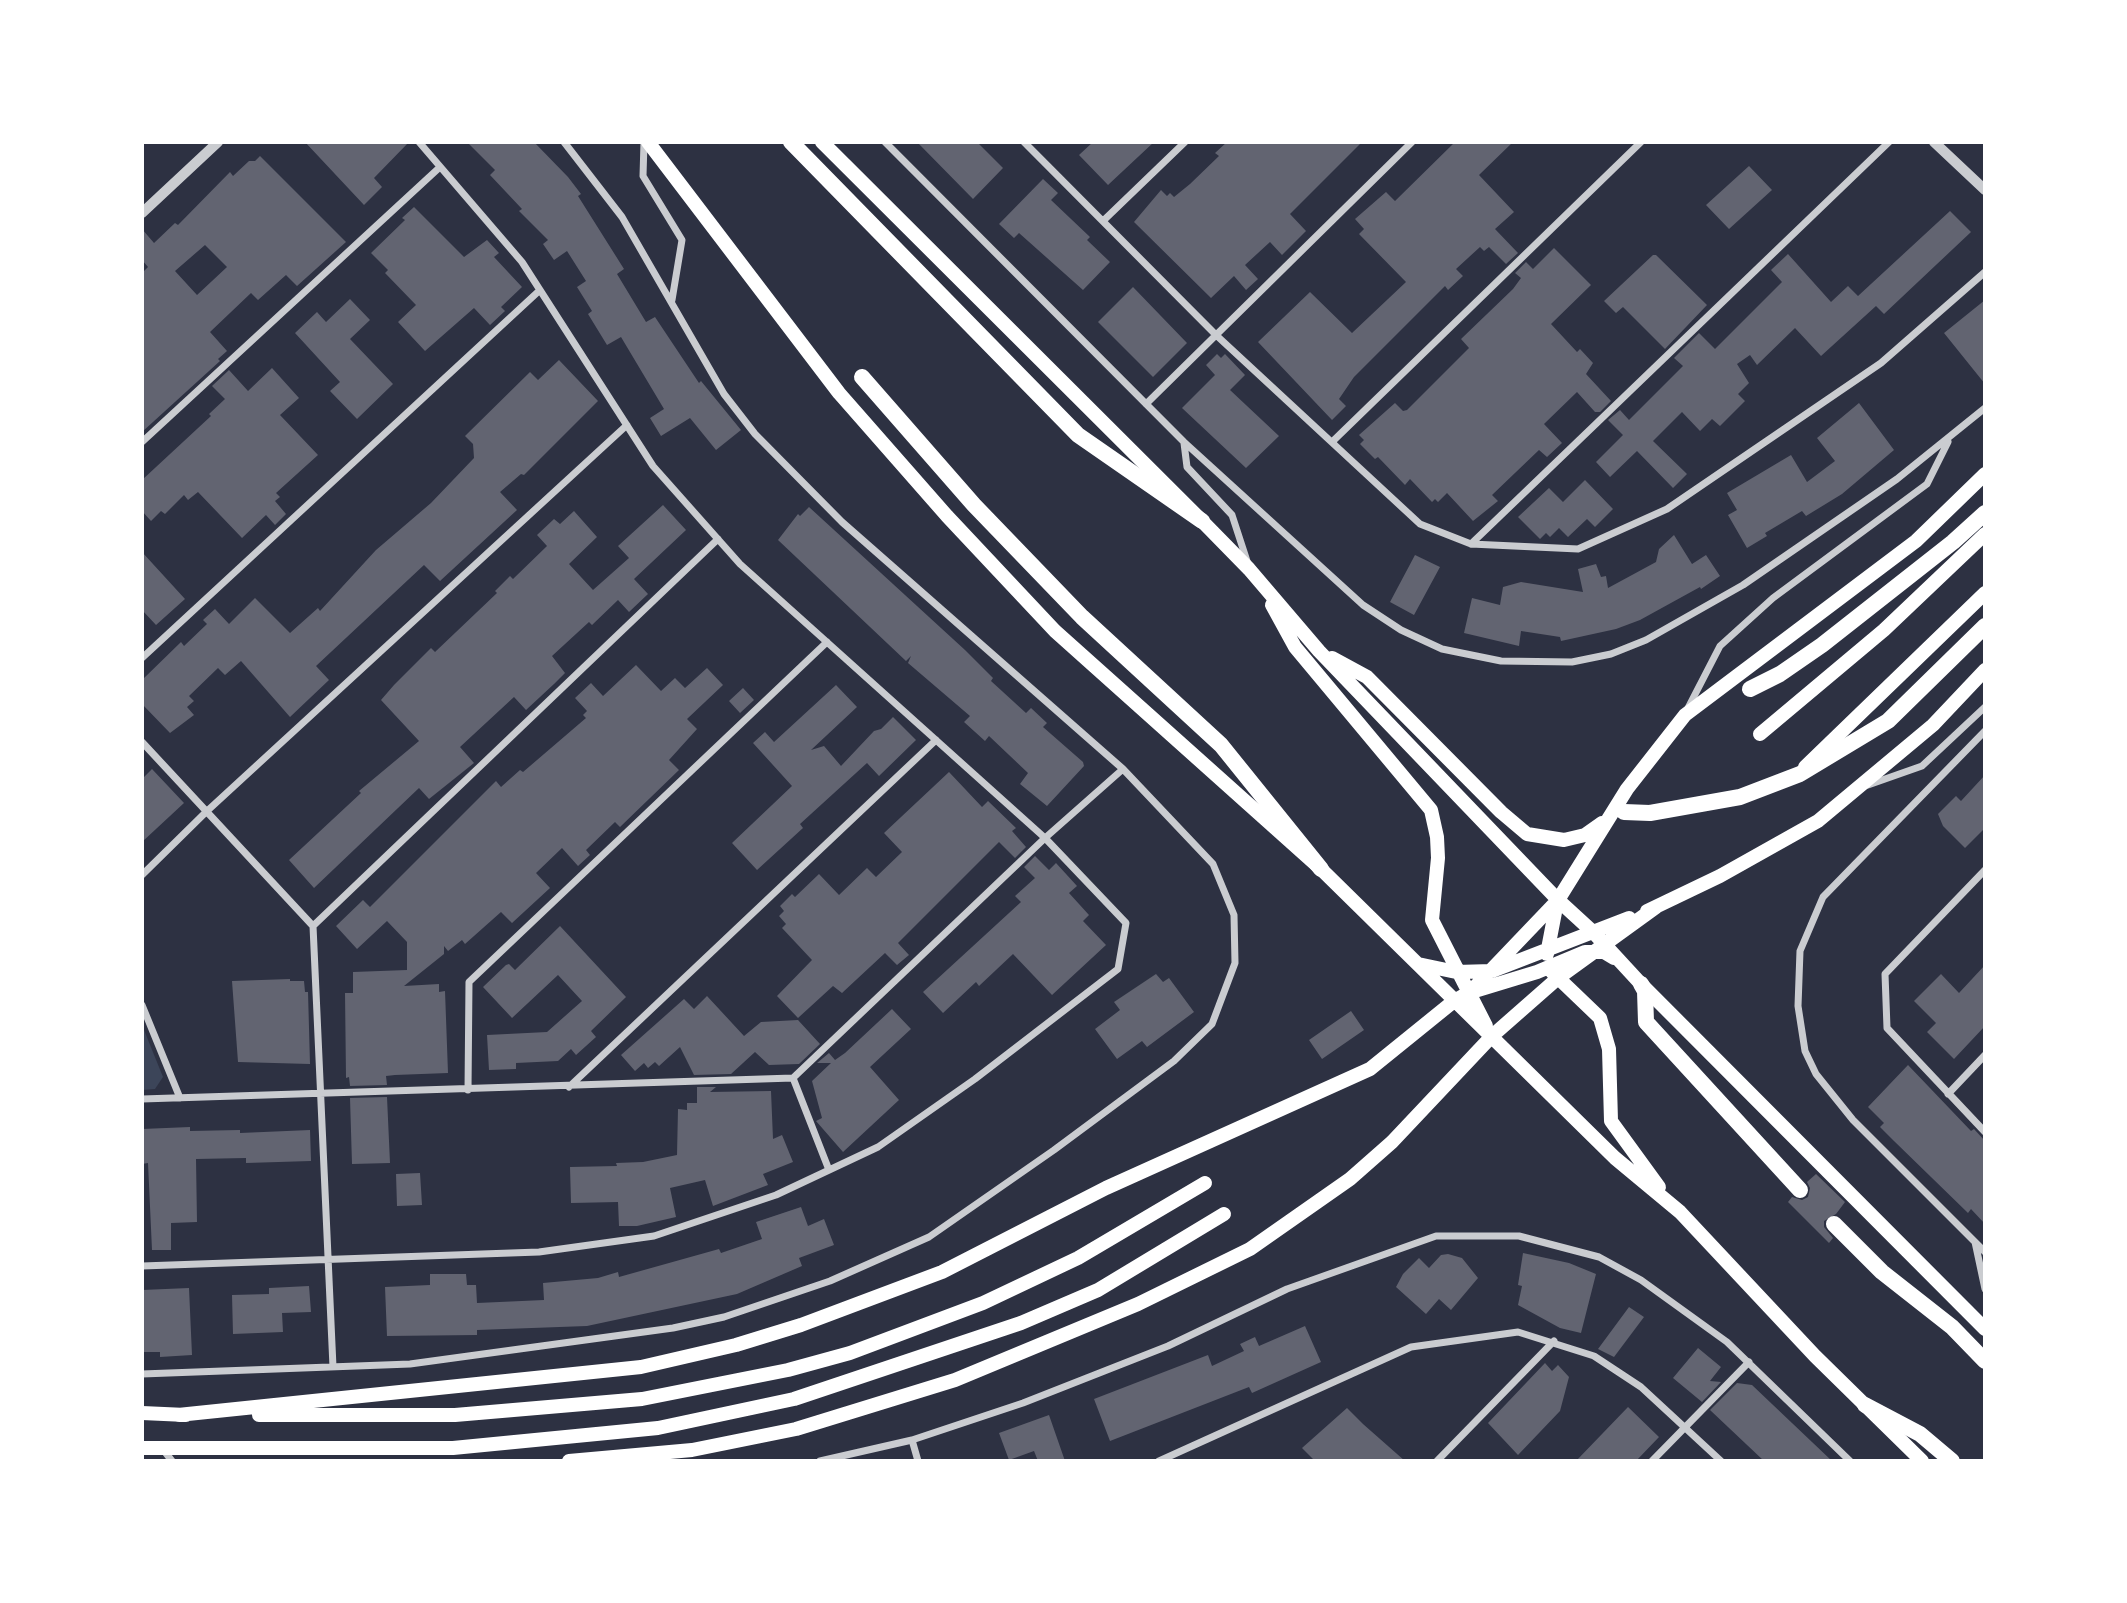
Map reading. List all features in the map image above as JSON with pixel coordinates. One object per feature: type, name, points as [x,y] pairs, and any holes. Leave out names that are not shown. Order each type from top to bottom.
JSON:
[{"type":"highway","points":[[646,142],[839,393],[947,516],[1055,631],[1321,869],[1615,1158],[1680,1212],[1922,1461]]},
{"type":"highway","points":[[791,142],[1078,435],[1202,521]]},
{"type":"highway","points":[[821,142],[1202,521],[1254,575],[1319,651],[1597,942],[1624,965],[1985,1329]]},
{"type":"highway","points":[[862,377],[974,505],[1082,617],[1221,745],[1321,869]]},
{"type":"highway","points":[[1468,993],[1558,900],[1685,715],[1916,541],[1985,474]]},
{"type":"highway","points":[[1750,689],[1780,674],[1833,637],[1954,542],[1985,513]]},
{"type":"highway","points":[[1760,734],[1884,630],[1985,534]]},
{"type":"highway","points":[[1254,575],[1295,647],[1430,810],[1437,837],[1438,858],[1432,920],[1456,972],[1492,1036]]},
{"type":"highway","points":[[1799,773],[1985,593]]},
{"type":"highway","points":[[1319,651],[1367,677],[1501,812],[1527,834],[1564,840],[1585,835],[1616,816],[1650,813],[1740,797],[1800,774],[1888,721],[1985,626]]},
{"type":"highway","points":[[178,1415],[640,1367],[736,1345],[801,1325],[942,1272],[1106,1188],[1370,1069],[1454,1001],[1468,993],[1546,966],[1597,942],[1656,907],[1720,876],[1818,821],[1933,725],[1985,670]]},
{"type":"highway","points":[[1546,966],[1558,900]]},
{"type":"highway","points":[[1418,964],[1456,972],[1492,971],[1548,947],[1597,942]]},
{"type":"highway","points":[[569,1461],[692,1450],[796,1429],[955,1380],[1138,1304],[1250,1249],[1350,1179],[1392,1142],[1492,1036],[1597,942]]},
{"type":"highway","points":[[1546,966],[1601,1018],[1609,1049],[1611,1121],[1680,1212]]},
{"type":"highway","points":[[1641,984],[1645,991],[1646,1022],[1800,1190]]},
{"type":"highway","points":[[142,1413],[455,1415],[642,1399],[788,1370],[850,1353],[983,1303],[1078,1258],[1205,1183]]},
{"type":"highway","points":[[142,1448],[453,1448],[658,1428],[794,1399],[1021,1324],[1098,1290],[1224,1214]]},
{"type":"highway","points":[[1831,1221],[1882,1272],[1951,1327],[1985,1361]]},
{"type":"highway","points":[[1865,1405],[1920,1434],[1952,1461]]},
{"type":"highway","points":[[214,1450],[243,1461]]},
{"type":"street","points":[[142,213],[218,142]]},
{"type":"street","points":[[142,1266],[538,1252],[654,1236],[776,1195],[878,1147],[965,1087],[1118,969],[1126,923],[1045,838],[740,564],[653,466],[522,262],[419,142]]},
{"type":"street","points":[[142,1374],[411,1364],[673,1328],[724,1317],[830,1282],[929,1237],[1054,1150],[1163,1069],[1212,1024],[1235,962],[1234,915],[1213,864],[1123,769],[842,522],[755,434],[724,394],[622,217],[564,142]]},
{"type":"street","points":[[646,142],[643,176],[682,240],[672,301]]},
{"type":"street","points":[[885,142],[1184,442],[1363,605],[1401,630],[1442,649],[1500,661],[1572,662],[1611,654],[1646,640],[1744,585],[1950,439],[1985,408]]},
{"type":"street","points":[[1024,142],[1216,335],[1420,524],[1471,544],[1578,550],[1667,509],[1881,363],[1985,272]]},
{"type":"street","points":[[1103,221],[1185,142]]},
{"type":"street","points":[[1146,404],[1412,142]]},
{"type":"street","points":[[1332,442],[1641,142]]},
{"type":"street","points":[[1471,544],[1889,142]]},
{"type":"street","points":[[1934,142],[1985,190]]},
{"type":"street","points":[[142,442],[440,167]]},
{"type":"street","points":[[142,658],[540,290]]},
{"type":"street","points":[[142,875],[206,812],[627,425]]},
{"type":"street","points":[[1685,715],[1720,646],[1773,598],[1927,484],[1950,439]]},
{"type":"street","points":[[1184,442],[1187,467],[1232,515],[1254,575]]},
{"type":"street","points":[[313,926],[718,539]]},
{"type":"street","points":[[468,1090],[468,982],[827,642]]},
{"type":"street","points":[[1862,787],[1922,766],[1985,707]]},
{"type":"street","points":[[1985,731],[1823,897],[1800,951],[1798,1006],[1805,1051],[1816,1074],[1853,1120],[1985,1252]]},
{"type":"street","points":[[569,1087],[936,740]]},
{"type":"street","points":[[142,742],[313,926],[333,1367]]},
{"type":"street","points":[[142,1099],[793,1078],[1045,838],[1123,769]]},
{"type":"street","points":[[1985,870],[1885,974],[1887,1028],[1985,1132]]},
{"type":"street","points":[[142,1005],[180,1098]]},
{"type":"street","points":[[1948,1094],[1985,1055]]},
{"type":"street","points":[[793,1078],[829,1170]]},
{"type":"street","points":[[820,1461],[912,1440],[1023,1403],[1168,1346],[1287,1289],[1436,1236],[1520,1236],[1599,1257],[1642,1280],[1727,1342],[1850,1461]]},
{"type":"street","points":[[1975,1241],[1985,1289]]},
{"type":"street","points":[[1159,1461],[1411,1347],[1518,1332],[1554,1341],[1603,1362],[1641,1387],[1721,1461]]},
{"type":"street","points":[[1437,1461],[1554,1341]]},
{"type":"street","points":[[1651,1461],[1749,1362]]},
{"type":"street","points":[[912,1440],[918,1461]]},
{"type":"street","points":[[162,1448],[172,1461]]},
{"type":"shaded area","points":[[142,1025],[163,1077],[155,1089],[142,1090]]},
{"type":"building","points":[[305,142],[409,142],[374,178],[382,187],[364,205]]},
{"type":"building","points":[[467,142],[534,142],[568,177],[581,194],[578,196],[624,269],[617,274],[646,322],[655,317],[699,383],[701,381],[741,430],[716,450],[690,418],[661,436],[650,418],[664,409],[621,337],[607,345],[588,314],[592,311],[577,287],[586,281],[567,251],[554,260],[543,244],[548,240],[519,211],[522,209],[490,175],[495,170]]},
{"type":"building","points":[[917,142],[977,142],[1003,168],[973,199]]},
{"type":"building","points":[[1093,142],[1154,142],[1108,185],[1079,155]]},
{"type":"building","points":[[1227,142],[1362,142],[1290,214],[1306,231],[1282,255],[1270,242],[1245,265],[1258,279],[1246,290],[1234,276],[1211,298],[1134,222],[1161,190],[1167,196],[1170,193],[1174,197],[1190,184],[1219,156],[1215,153]]},
{"type":"building","points":[[1455,142],[1513,142],[1479,175],[1514,212],[1495,229],[1518,253],[1506,264],[1489,247],[1484,251],[1480,247],[1456,269],[1463,276],[1448,290],[1445,286],[1354,377],[1339,399],[1346,406],[1332,420],[1258,342],[1310,292],[1352,333],[1406,282],[1359,234],[1364,229],[1355,219],[1386,192],[1395,201]]},
{"type":"building","points":[[260,156],[346,242],[297,286],[286,275],[258,300],[251,293],[210,332],[227,351],[218,359],[220,361],[142,432],[142,273],[148,267],[142,260],[142,229],[154,243],[175,223],[178,225],[230,172],[233,176],[249,161],[255,161]],"holes":[[[205,245],[227,267],[197,295],[175,271]]]},
{"type":"building","points":[[1749,166],[1772,190],[1729,229],[1706,205]]},
{"type":"building","points":[[1043,179],[1058,193],[1051,200],[1090,237],[1087,240],[1110,262],[1083,290],[1019,233],[1014,238],[999,224]]},
{"type":"building","points":[[414,207],[464,257],[487,240],[499,253],[494,257],[522,287],[501,307],[505,311],[490,325],[474,308],[425,351],[398,322],[416,305],[385,273],[388,270],[371,253],[405,220],[402,218]]},
{"type":"building","points":[[1950,211],[1971,232],[1884,314],[1876,306],[1821,356],[1795,328],[1757,365],[1750,355],[1737,364],[1749,383],[1738,394],[1745,401],[1720,426],[1712,419],[1700,431],[1682,412],[1653,441],[1687,474],[1673,488],[1637,451],[1610,477],[1596,462],[1623,435],[1608,420],[1620,410],[1629,420],[1683,366],[1674,358],[1699,333],[1715,349],[1782,282],[1771,270],[1788,254],[1831,302],[1848,286],[1858,296]]},
{"type":"building","points":[[1554,248],[1591,285],[1551,324],[1577,352],[1580,349],[1593,363],[1586,374],[1611,401],[1600,412],[1595,412],[1577,392],[1544,424],[1562,443],[1547,457],[1539,450],[1492,495],[1498,501],[1473,521],[1447,493],[1438,502],[1435,499],[1432,502],[1410,479],[1405,485],[1378,457],[1375,459],[1360,444],[1364,440],[1359,435],[1395,403],[1403,411],[1407,410],[1469,348],[1461,339],[1513,289],[1521,278],[1515,273],[1526,262],[1533,269]]},
{"type":"building","points":[[1653,255],[1707,305],[1665,349],[1623,307],[1616,313],[1604,301]]},
{"type":"building","points":[[1133,287],[1187,343],[1153,377],[1098,322]]},
{"type":"building","points":[[350,299],[370,320],[350,339],[393,384],[357,419],[330,391],[340,382],[295,333],[317,312],[326,322]]},
{"type":"building","points":[[1985,300],[1985,384],[1944,333]]},
{"type":"building","points":[[1217,354],[1221,358],[1225,354],[1245,375],[1230,390],[1279,436],[1246,468],[1182,408],[1215,375],[1206,365]]},
{"type":"building","points":[[559,360],[598,401],[524,475],[521,474],[500,492],[517,510],[440,581],[424,565],[316,666],[329,680],[290,717],[241,661],[225,675],[218,668],[189,696],[194,701],[187,707],[194,715],[170,733],[142,704],[142,680],[181,642],[184,646],[207,624],[203,620],[215,609],[229,624],[255,598],[290,633],[318,608],[320,611],[376,550],[431,503],[474,458],[473,444],[465,436],[530,372],[538,380]]},
{"type":"building","points":[[272,368],[299,398],[280,415],[318,455],[276,493],[280,497],[275,501],[286,514],[275,525],[266,515],[242,538],[198,492],[188,500],[184,495],[165,514],[161,511],[151,521],[142,511],[142,480],[211,416],[209,414],[225,399],[212,386],[229,370],[248,391]]},
{"type":"building","points":[[1859,403],[1894,450],[1842,494],[1806,516],[1802,511],[1765,533],[1767,536],[1747,548],[1728,515],[1737,510],[1727,493],[1791,455],[1807,482],[1835,461],[1817,438]]},
{"type":"building","points":[[1585,480],[1613,509],[1595,527],[1587,519],[1568,537],[1559,528],[1550,537],[1546,533],[1540,539],[1518,517],[1549,488],[1563,502]]},
{"type":"building","points":[[663,505],[686,530],[634,579],[648,594],[629,612],[618,600],[592,625],[589,622],[552,656],[565,673],[554,684],[526,710],[514,697],[460,747],[474,763],[429,799],[419,788],[314,888],[289,860],[361,793],[359,791],[419,741],[381,700],[394,685],[431,648],[435,652],[497,593],[495,591],[510,576],[513,579],[547,546],[537,535],[554,519],[560,524],[574,511],[597,537],[569,564],[593,590],[629,558],[618,546]]},
{"type":"building","points":[[809,507],[965,650],[993,678],[991,681],[1026,713],[1031,708],[1047,723],[1043,727],[1083,762],[1084,766],[1047,806],[1020,784],[1028,773],[989,736],[985,741],[964,722],[970,716],[908,663],[911,656],[906,661],[778,540],[798,514],[800,516]]},
{"type":"building","points":[[1674,535],[1692,564],[1706,555],[1720,576],[1701,589],[1700,587],[1640,620],[1616,629],[1561,641],[1560,637],[1521,631],[1519,646],[1464,633],[1472,598],[1500,605],[1503,587],[1521,582],[1583,592],[1578,569],[1596,564],[1601,577],[1606,576],[1608,588],[1656,562],[1659,549]]},
{"type":"building","points":[[142,552],[185,599],[156,625],[142,610]]},
{"type":"building","points":[[1415,555],[1440,567],[1414,615],[1390,602]]},
{"type":"building","points":[[636,665],[661,691],[675,678],[685,688],[707,668],[723,685],[687,719],[697,729],[669,760],[679,770],[620,827],[615,822],[586,850],[590,855],[578,866],[562,848],[536,873],[550,888],[512,923],[501,912],[465,944],[462,940],[448,951],[444,946],[444,954],[404,986],[439,984],[439,992],[445,991],[448,1073],[386,1076],[387,1085],[350,1086],[349,1077],[346,1078],[345,993],[353,993],[353,972],[407,970],[407,942],[387,921],[357,949],[336,926],[363,900],[370,907],[496,781],[501,787],[520,770],[523,772],[586,718],[583,715],[587,711],[575,698],[591,683],[603,696]]},
{"type":"building","points":[[836,685],[857,707],[811,750],[824,746],[841,766],[874,731],[881,729],[893,717],[916,740],[879,776],[867,763],[800,824],[803,828],[757,870],[732,843],[792,786],[753,743],[765,732],[774,742]]},
{"type":"building","points":[[743,688],[754,700],[740,713],[729,701]]},
{"type":"building","points":[[152,769],[184,803],[142,842],[142,779]]},
{"type":"building","points":[[949,772],[982,807],[988,801],[1016,828],[1012,831],[1026,847],[1015,858],[999,842],[898,943],[909,955],[897,965],[885,953],[842,993],[833,986],[798,1018],[777,996],[812,960],[782,928],[786,924],[779,916],[784,911],[780,906],[792,894],[795,897],[819,874],[839,895],[867,868],[876,877],[902,852],[884,833]]},
{"type":"building","points":[[1985,775],[1985,828],[1965,848],[1943,826],[1938,814],[1956,796],[1961,801]]},
{"type":"building","points":[[1035,856],[1049,870],[1056,863],[1077,886],[1069,893],[1089,915],[1083,921],[1106,945],[1052,995],[1013,954],[979,986],[976,982],[943,1013],[923,992],[1021,902],[1015,896],[1035,878],[1024,867]]},
{"type":"building","points":[[560,926],[626,997],[591,1031],[596,1037],[576,1055],[571,1049],[558,1061],[516,1063],[516,1069],[489,1070],[487,1035],[547,1032],[582,1001],[558,975],[512,1018],[483,987],[506,965],[509,964],[515,970]]},
{"type":"building","points":[[1985,965],[1985,1026],[1954,1059],[1927,1032],[1936,1023],[1914,1001],[1941,974],[1959,993]]},
{"type":"building","points":[[1156,974],[1163,982],[1169,978],[1194,1012],[1147,1047],[1142,1041],[1117,1059],[1095,1029],[1120,1010],[1114,1002]]},
{"type":"building","points":[[232,981],[304,981],[305,992],[308,992],[310,1064],[238,1062]]},
{"type":"building","points":[[707,996],[744,1036],[761,1022],[798,1020],[820,1044],[799,1064],[769,1065],[755,1052],[731,1074],[694,1075],[680,1047],[659,1066],[655,1062],[648,1068],[644,1063],[635,1071],[621,1055],[684,999],[694,1009]]},
{"type":"building","points":[[892,1009],[911,1029],[870,1067],[899,1100],[843,1152],[816,1121],[822,1118],[812,1081],[831,1063],[817,1063],[829,1053],[835,1060],[845,1053]]},
{"type":"building","points":[[1351,1011],[1364,1030],[1322,1059],[1309,1040]]},
{"type":"building","points":[[1908,1065],[1971,1131],[1974,1129],[1985,1141],[1985,1224],[1971,1209],[1968,1213],[1880,1127],[1884,1123],[1868,1107]]},
{"type":"building","points":[[697,1087],[716,1087],[710,1092],[771,1091],[773,1139],[782,1135],[793,1162],[763,1174],[768,1185],[713,1206],[705,1180],[670,1188],[676,1217],[637,1226],[619,1226],[618,1202],[571,1203],[570,1167],[617,1166],[616,1163],[643,1162],[677,1155],[678,1109],[687,1110],[687,1103],[697,1103]]},
{"type":"building","points":[[387,1097],[390,1163],[352,1164],[350,1098]]},
{"type":"building","points":[[190,1127],[190,1131],[240,1130],[240,1133],[310,1130],[311,1161],[246,1163],[246,1158],[196,1159],[197,1222],[171,1223],[171,1250],[152,1250],[148,1163],[142,1164],[142,1129]]},
{"type":"building","points":[[420,1173],[422,1205],[397,1206],[396,1174]]},
{"type":"building","points":[[1816,1174],[1845,1202],[1836,1214],[1824,1221],[1824,1227],[1833,1238],[1829,1243],[1788,1202],[1792,1197],[1802,1200],[1808,1197],[1810,1188],[1807,1182]]},
{"type":"building","points":[[801,1207],[808,1226],[824,1219],[834,1245],[799,1258],[802,1266],[737,1294],[587,1326],[477,1330],[477,1335],[387,1336],[385,1287],[430,1285],[430,1274],[466,1274],[467,1285],[476,1285],[477,1303],[544,1300],[543,1283],[598,1278],[618,1272],[619,1277],[719,1249],[721,1253],[762,1239],[756,1222]]},
{"type":"building","points":[[1523,1253],[1569,1263],[1596,1274],[1581,1333],[1560,1328],[1518,1305],[1522,1286],[1518,1285]]},
{"type":"building","points":[[1441,1255],[1462,1258],[1478,1278],[1451,1310],[1439,1299],[1426,1314],[1396,1287],[1403,1274],[1419,1258],[1429,1268]]},
{"type":"building","points":[[309,1286],[311,1312],[282,1313],[283,1332],[233,1334],[232,1295],[269,1294],[269,1288]]},
{"type":"building","points":[[189,1288],[192,1355],[160,1357],[160,1352],[142,1352],[142,1290]]},
{"type":"building","points":[[1629,1307],[1644,1317],[1614,1357],[1598,1349]]},
{"type":"building","points":[[1305,1326],[1321,1362],[1252,1393],[1249,1387],[1110,1441],[1094,1399],[1208,1355],[1212,1366],[1244,1351],[1240,1344],[1255,1337],[1259,1346]]},
{"type":"building","points":[[1698,1348],[1721,1367],[1710,1381],[1721,1382],[1702,1402],[1673,1378]]},
{"type":"building","points":[[1545,1363],[1552,1371],[1558,1365],[1569,1377],[1560,1411],[1518,1455],[1488,1423]]},
{"type":"building","points":[[1737,1383],[1752,1385],[1832,1461],[1764,1461],[1710,1410]]},
{"type":"building","points":[[1628,1407],[1659,1437],[1636,1461],[1576,1461]]},
{"type":"building","points":[[1347,1408],[1405,1461],[1315,1461],[1302,1448]]},
{"type":"building","points":[[1049,1415],[1065,1461],[1038,1461],[1034,1451],[1009,1460],[999,1433]]}]
